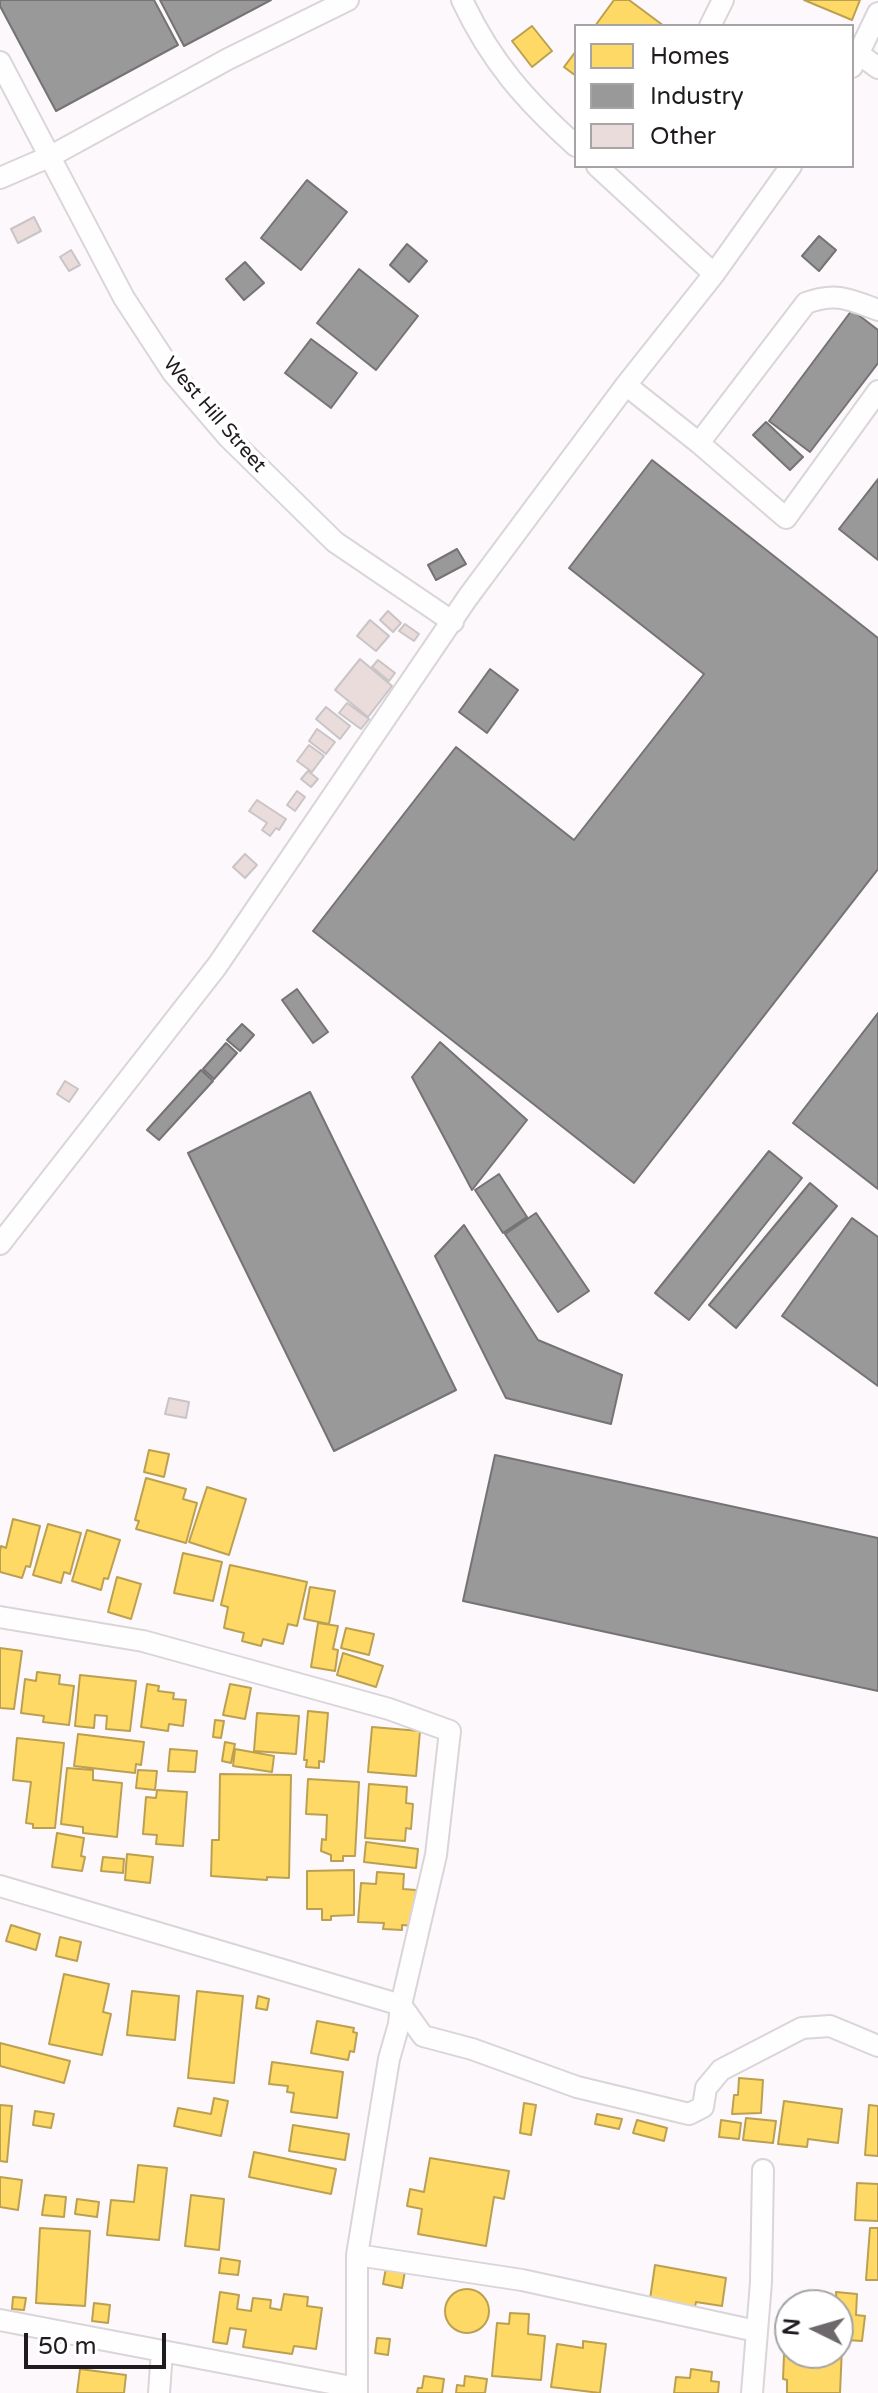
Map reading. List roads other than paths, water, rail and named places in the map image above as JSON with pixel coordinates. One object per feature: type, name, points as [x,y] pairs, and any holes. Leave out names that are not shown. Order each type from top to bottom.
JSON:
[{"type":"street","points":[[0,178],[51,156],[228,59],[348,0]]},
{"type":"street","points":[[462,0],[508,79],[574,144]]},
{"type":"street","points":[[711,24],[723,0]]},
{"type":"street","points":[[878,13],[856,61],[878,68]]},
{"type":"street","name":"West Hill Street","points":[[0,62],[124,298],[173,373],[286,496],[335,542],[453,622]]},
{"type":"street","points":[[599,168],[714,274]]},
{"type":"street","points":[[0,1244],[217,966],[468,597],[626,385],[714,274],[790,168]]},
{"type":"street","points":[[699,443],[806,303],[823,297],[844,297],[878,310]]},
{"type":"street","points":[[626,385],[786,518],[878,391]]},
{"type":"street","points":[[0,1617],[143,1641],[389,1709],[450,1731],[436,1855],[389,2059],[357,2255],[357,2391],[0,2320]]},
{"type":"street","points":[[0,1886],[401,2005],[423,2036],[472,2049],[577,2087],[689,2114],[703,2107],[706,2088],[721,2070],[802,2028],[830,2026],[878,2046]]},
{"type":"street","points":[[752,2393],[761,2282],[763,2170]]},
{"type":"street","points":[[357,2255],[522,2280],[756,2331]]},
{"type":"street","points":[[159,2393],[162,2351]]}]
